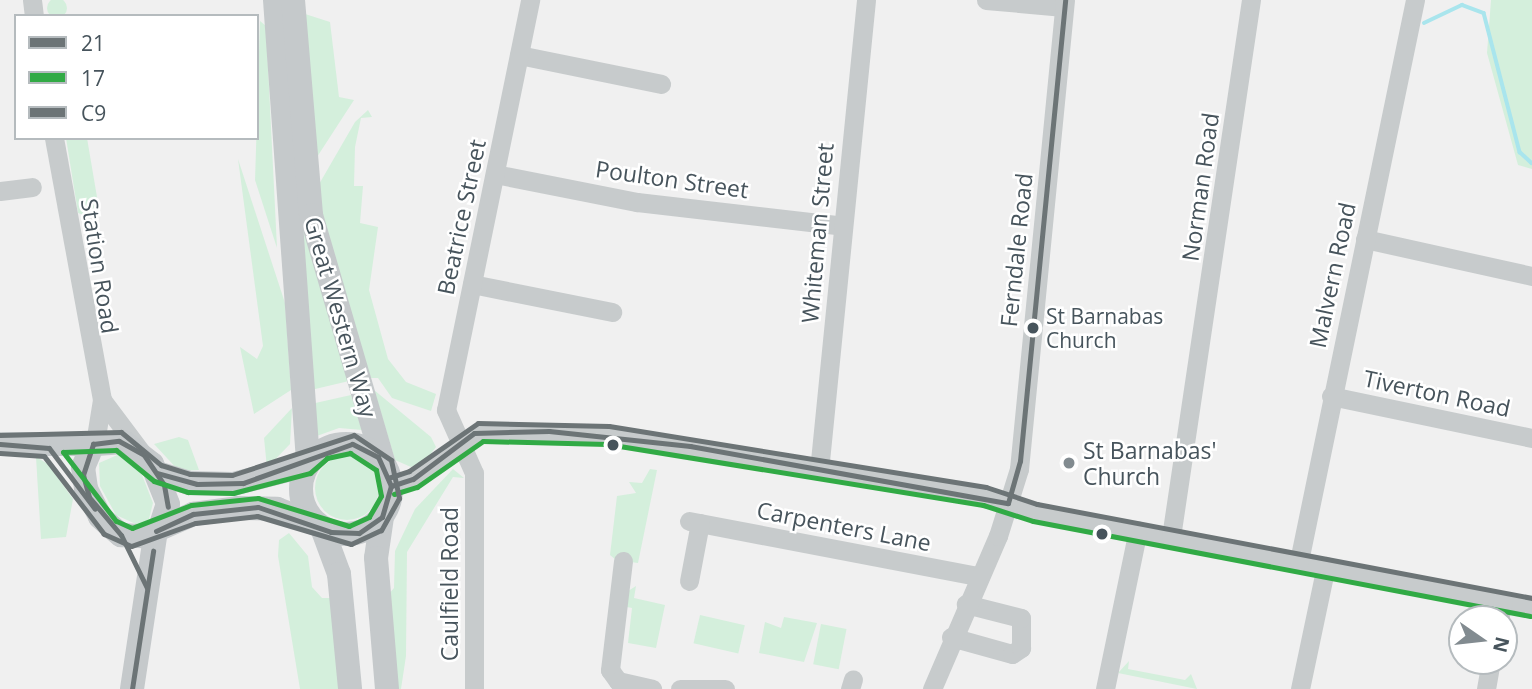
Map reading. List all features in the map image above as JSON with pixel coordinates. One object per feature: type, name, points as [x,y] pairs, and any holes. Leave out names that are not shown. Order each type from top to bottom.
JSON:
[{"type":"main road","name":"Great Western Way","points":[[275,0],[307,464]]},
{"type":"main road","name":"Great Western Way","points":[[293,0],[311,215],[387,475]]},
{"type":"main road","points":[[0,444],[94,444],[119,441],[151,464],[189,483],[233,484],[307,464],[332,446],[352,444],[387,475],[376,558],[387,689]]},
{"type":"main road","points":[[89,497],[83,475],[94,444]]},
{"type":"main road","points":[[43,445],[121,535],[148,588]]},
{"type":"main road","points":[[132,689],[158,529],[168,504],[151,464]]},
{"type":"main road","points":[[307,464],[300,496],[319,526],[339,574],[350,689]]},
{"type":"main road","points":[[121,535],[158,529],[193,514],[238,508],[277,509],[319,526],[359,533],[382,517]]},
{"type":"street","name":"Beatrice Street","points":[[458,441],[446,410],[530,0]]},
{"type":"street","name":"Whiteman Street","points":[[819,471],[866,0]]},
{"type":"street","points":[[986,0],[1065,4]]},
{"type":"street","name":"Norman Road","points":[[1171,537],[1251,0]]},
{"type":"street","name":"Malvern Road","points":[[1299,561],[1415,0]]},
{"type":"street","name":"Ferndale Road","points":[[932,689],[1008,503],[1020,461],[1065,4]]},
{"type":"street","points":[[519,55],[661,84]]},
{"type":"street","name":"Station Road","points":[[54,140],[58,160],[47,185],[102,400],[151,464]]},
{"type":"street","name":"Poulton Street","points":[[495,174],[637,202],[843,226]]},
{"type":"street","points":[[0,191],[47,185]]},
{"type":"street","points":[[1365,239],[1532,276]]},
{"type":"street","points":[[472,284],[612,312]]},
{"type":"street","name":"Tiverton Road","points":[[1331,396],[1532,438]]},
{"type":"street","name":"Station Road","points":[[94,444],[102,400]]},
{"type":"street","points":[[387,475],[413,479],[458,441],[486,431],[586,433],[1008,503],[1326,566],[1481,605]]},
{"type":"street","name":"Caulfield Road","points":[[458,441],[474,474],[474,689]]},
{"type":"street","name":"Carpenters Lane","points":[[689,581],[702,522],[978,576]]},
{"type":"street","points":[[1105,689],[1138,530]]},
{"type":"street","points":[[1300,689],[1326,566]]},
{"type":"street","points":[[626,574],[610,673],[618,681],[652,689]]},
{"type":"street","points":[[951,637],[1013,654],[1021,648],[1021,618],[966,604]]},
{"type":"street","points":[[682,688],[725,689]]},
{"type":"green space","points":[[52,-1],[62,-1],[67,4],[65,14],[47,12],[47,4]]},
{"type":"green space","points":[[1491,0],[1532,0],[1532,169],[1518,165],[1487,53]]},
{"type":"green space","points":[[302,13],[330,22],[339,97],[354,100],[317,157]]},
{"type":"green space","points":[[260,21],[266,26],[277,248],[255,180],[256,140],[259,140]]},
{"type":"green space","points":[[368,110],[372,117],[361,118],[355,147],[354,186],[363,186],[360,223],[378,227],[369,290],[388,359],[406,382],[436,394],[431,411],[392,398],[378,378],[369,378],[337,297],[318,186],[355,122]]},
{"type":"green space","points":[[293,126],[349,381],[311,390]]},
{"type":"green space","points":[[66,140],[87,140],[97,197],[95,214],[86,216],[78,213]]},
{"type":"green space","points":[[238,159],[285,303],[291,390],[254,414],[240,347],[257,359],[263,346]]},
{"type":"green space","points":[[374,390],[431,437],[436,447],[425,461],[411,467],[395,460]]},
{"type":"green space","points":[[351,395],[362,430],[339,428],[314,437],[311,404]]},
{"type":"green space","points":[[292,408],[290,444],[267,468],[264,438]]},
{"type":"green space","points":[[179,437],[188,440],[199,470],[179,471],[154,444]]},
{"type":"green space","points":[[122,453],[142,475],[153,503],[149,519],[138,525],[116,515],[100,486],[99,463]]},
{"type":"green space","points":[[347,456],[359,458],[370,465],[377,476],[377,500],[370,511],[359,518],[347,520],[335,518],[324,511],[317,500],[315,488],[317,476],[324,465],[335,458]]},
{"type":"green space","points":[[36,457],[48,464],[73,499],[66,537],[41,539]]},
{"type":"green space","points":[[453,469],[464,478],[453,477],[407,552],[406,656],[401,689],[395,689],[388,595],[394,588],[395,551],[415,509]]},
{"type":"green space","points":[[650,469],[657,470],[638,563],[616,560],[610,555],[617,496],[636,493],[629,482],[642,483]]},
{"type":"green space","points":[[289,533],[308,556],[312,587],[322,598],[333,598],[340,689],[300,689],[278,556],[279,540]]},
{"type":"green space","points":[[636,586],[634,598],[665,605],[656,648],[628,643],[632,608],[622,606],[625,593]]},
{"type":"green space","points":[[700,615],[745,625],[738,654],[693,643]]},
{"type":"green space","points":[[784,617],[817,623],[804,662],[759,653],[765,622],[781,628]]},
{"type":"green space","points":[[821,624],[847,629],[839,669],[813,664]]},
{"type":"green space","points":[[1129,661],[1128,669],[1185,680],[1191,674],[1197,689],[1118,673]]},
{"type":"waterway","points":[[1424,23],[1462,5],[1484,13],[1520,152],[1532,163]]},
{"type":"transit line","name":"21","points":[[1008,503],[1020,461],[1065,0]]},
{"type":"transit line","name":"C9","points":[[388,478],[409,471],[478,423],[609,426],[986,487],[1037,504],[1532,598]]},
{"type":"transit line","name":"21","points":[[391,486],[413,479],[474,433],[549,431],[690,446],[1008,503]]},
{"type":"transit line","name":"C9","points":[[0,435],[121,432],[161,465],[190,474],[232,475],[354,435],[391,460],[399,498],[381,530],[351,544],[257,516],[195,523],[131,546],[104,534],[44,456],[0,453]]},
{"type":"transit line","name":"21","points":[[147,588],[121,535],[89,497],[83,475],[93,444],[119,441],[144,455],[164,485],[168,507]]},
{"type":"transit line","name":"17","points":[[394,494],[417,487],[483,441],[607,444],[983,505],[1033,521],[1530,616]]},
{"type":"transit line","name":"21","points":[[0,444],[49,448],[95,509]]},
{"type":"transit line","name":"21","points":[[156,531],[193,514],[258,507],[331,532],[359,533],[382,517],[391,486],[378,457],[352,444],[243,483],[197,484],[157,473]]},
{"type":"transit line","name":"17","points":[[116,450],[154,481],[188,492],[233,493],[310,473],[327,458],[350,453],[376,470],[381,496],[369,517],[349,526],[258,498],[191,505],[132,528],[116,521],[63,452],[116,450]]},
{"type":"transit line","name":"21","points":[[132,689],[153,551]]},
{"type":"place","name":"St Barnabas Church","points":[[1033,328]]},
{"type":"place","name":"St Barnabas' Church","points":[[1069,463]]}]
